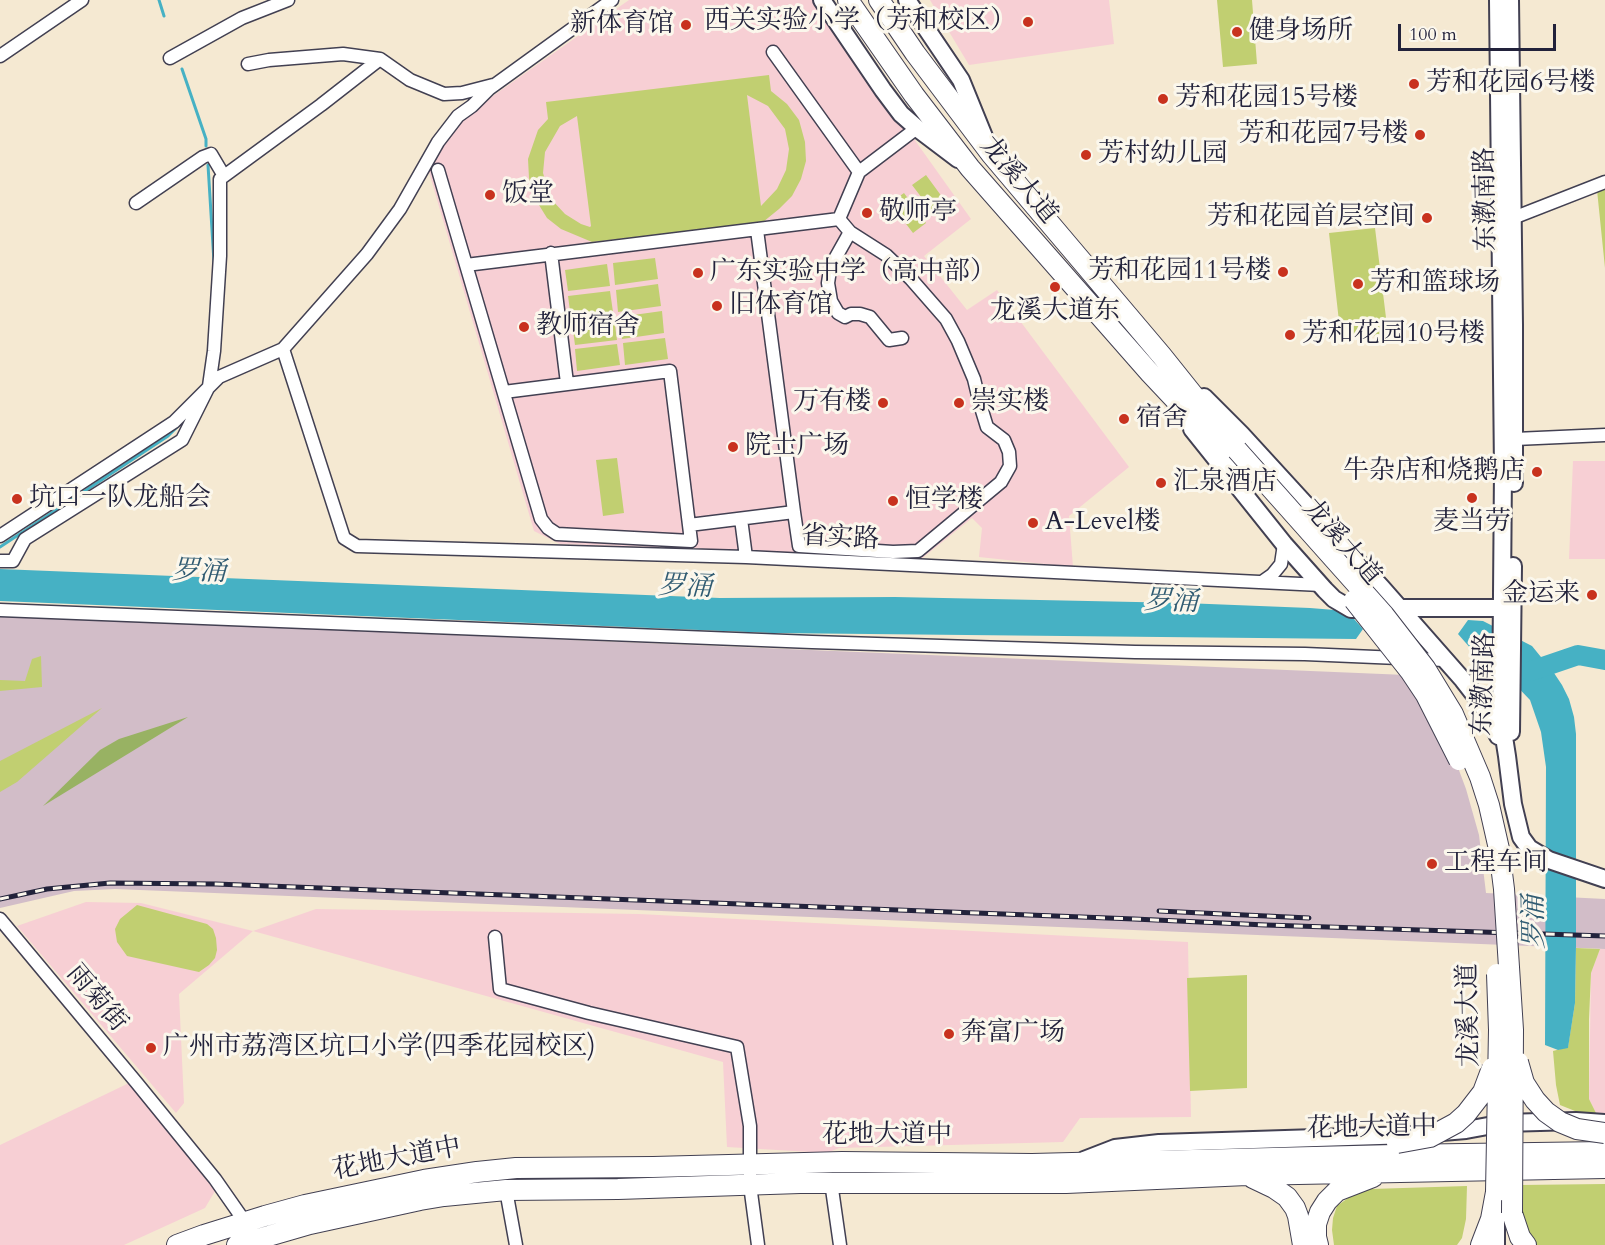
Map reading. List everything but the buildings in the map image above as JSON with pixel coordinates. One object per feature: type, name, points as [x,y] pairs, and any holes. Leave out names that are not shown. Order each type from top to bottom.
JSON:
[{"type":"main road","name":"龙溪大道","points":[[848,0],[914,95],[970,168],[1150,373],[1233,454],[1384,615],[1425,668],[1453,714],[1490,805],[1504,889],[1512,1213]]},
{"type":"main road","name":"龙溪大道","points":[[879,0],[915,53],[991,154],[1162,356],[1233,454]]},
{"type":"main road","name":"龙溪大道","points":[[1496,1192],[1506,1030]]},
{"type":"main road","points":[[1506,1030],[1524,1083],[1546,1112],[1577,1130],[1605,1133]]},
{"type":"main road","points":[[1032,1164],[1197,1151],[1397,1143],[1430,1137],[1456,1123],[1483,1092],[1506,1030]]},
{"type":"main road","name":"花地大道中","points":[[177,1245],[305,1205],[424,1180],[516,1168],[842,1162],[1032,1164],[1605,1152]]},
{"type":"main road","name":"花地大道中","points":[[237,1245],[310,1224],[420,1200],[506,1190],[831,1182],[1066,1183],[1247,1175],[1605,1168]]},
{"type":"main road","points":[[1318,1245],[1316,1224],[1327,1201],[1337,1191],[1387,1172]]},
{"type":"main road","points":[[1247,1175],[1287,1197],[1298,1216],[1303,1245]]},
{"type":"main road","points":[[1481,1245],[1491,1219],[1496,1192]]},
{"type":"main road","points":[[1512,1213],[1520,1237],[1526,1245]]},
{"type":"street","points":[[0,56],[82,0]]},
{"type":"street","points":[[171,58],[242,18],[288,0]]},
{"type":"street","points":[[0,536],[174,422],[219,377],[283,349],[367,254],[400,209],[438,142],[458,116],[489,89],[612,0]]},
{"type":"street","points":[[822,0],[902,114],[970,168]]},
{"type":"street","points":[[907,0],[961,80],[991,154]]},
{"type":"street","name":"东漖南路","points":[[1498,0],[1506,689],[1511,731],[1507,756]]},
{"type":"street","name":"东漖南路","points":[[1505,613],[1515,439],[1510,0]]},
{"type":"street","points":[[773,52],[859,172]]},
{"type":"street","points":[[248,64],[343,54],[380,59],[410,80],[444,94],[462,93],[497,84]]},
{"type":"street","points":[[0,561],[13,561],[25,539],[182,440],[209,386],[214,351],[220,256],[220,178],[380,59]]},
{"type":"street","points":[[838,219],[859,172],[917,128]]},
{"type":"street","points":[[136,203],[203,157],[211,154],[224,176]]},
{"type":"street","points":[[438,170],[541,519],[557,534],[691,541],[670,371],[504,392]]},
{"type":"street","points":[[1513,218],[1605,182]]},
{"type":"street","points":[[466,265],[838,219]]},
{"type":"street","points":[[757,230],[799,546],[893,552],[918,551],[1001,482],[1010,466],[1009,452],[1005,440],[987,427],[974,379],[958,341],[945,319],[911,279],[886,255],[850,232],[838,219]]},
{"type":"street","points":[[850,232],[830,270],[828,283],[831,301],[838,313],[845,317],[851,314],[870,317],[889,340],[902,338]]},
{"type":"street","points":[[551,254],[567,383]]},
{"type":"street","name":"省实路","points":[[283,349],[344,538],[357,546],[746,557],[1262,582],[1323,587]]},
{"type":"street","points":[[1162,356],[1241,434],[1382,588],[1477,698],[1490,718],[1507,756],[1513,804],[1521,837],[1529,848],[1549,860],[1605,879]]},
{"type":"street","points":[[1150,373],[1284,544],[1334,599],[1351,609],[1399,608],[1505,613]]},
{"type":"street","points":[[1515,439],[1605,435]]},
{"type":"street","points":[[689,525],[794,512]]},
{"type":"street","points":[[741,519],[746,557]]},
{"type":"street","points":[[1262,582],[1281,564],[1284,544]]},
{"type":"street","points":[[1323,587],[1341,597],[1357,598],[1373,594],[1382,588]]},
{"type":"street","points":[[1382,588],[1403,597],[1505,613]]},
{"type":"street","points":[[0,610],[812,642],[1135,652],[1305,654],[1445,660]]},
{"type":"street","name":"雨菊街","points":[[0,919],[215,1179],[245,1222]]},
{"type":"street","points":[[495,937],[500,989],[589,1013],[737,1047],[750,1126],[750,1185],[759,1245]]},
{"type":"street","points":[[1084,1160],[1115,1148],[1159,1143],[1414,1135],[1466,1130],[1504,1123],[1576,1121],[1605,1123]]},
{"type":"street","points":[[831,1182],[840,1245]]},
{"type":"street","points":[[506,1190],[516,1245]]},
{"type":"street","name":"龙溪大道","points":[[1496,1192],[1496,1245]]},
{"type":"street","name":"龙溪大道","points":[[1511,1245],[1512,1213]]},
{"type":"shaded area","name":"广东实验中学（高中部）","points":[[629,0],[815,0],[971,219],[924,256],[967,310],[997,290],[1129,467],[1069,516],[1073,567],[979,557],[982,528],[972,518],[920,560],[745,550],[560,544],[534,531],[426,162],[463,117]]},
{"type":"shaded area","name":"西关实验小学（芳和校区）","points":[[930,0],[1109,0],[1114,44],[969,65]]},
{"type":"shaded area","points":[[1573,461],[1605,461],[1605,559],[1569,559]]},
{"type":"shaded area","points":[[0,616],[1406,675],[1454,757],[1466,789],[1479,835],[1486,893],[1605,899],[1605,949],[115,889],[74,891],[0,908]]},
{"type":"shaded area","name":"广州市荔湾区坑口小学(四季花园校区)","points":[[86,902],[141,903],[253,931],[179,994],[184,1103],[176,1113],[17,926]]},
{"type":"shaded area","points":[[316,909],[639,914],[1188,942],[1191,1117],[1080,1118],[1063,1142],[839,1148],[827,1153],[727,1147],[723,1062],[253,931]]},
{"type":"shaded area","points":[[1600,949],[1605,949],[1605,1115],[1597,1115],[1589,1099],[1591,973]]},
{"type":"shaded area","points":[[129,1083],[215,1191],[205,1208],[124,1245],[0,1245],[0,1145]]},
{"type":"green space","name":"健身场所","points":[[1217,0],[1252,0],[1257,64],[1223,67]]},
{"type":"green space","points":[[769,75],[771,91],[787,104],[799,120],[805,142],[806,161],[801,179],[792,196],[763,222],[592,242],[561,229],[547,218],[534,197],[529,178],[528,159],[538,130],[548,119],[546,102]],"holes":[[[747,95],[768,106],[785,129],[789,149],[786,170],[777,189],[761,206]],[[577,116],[591,226],[590,227],[565,214],[551,199],[543,173],[545,152],[560,126]]]},
{"type":"green space","points":[[926,175],[948,205],[935,215],[912,185]]},
{"type":"green space","points":[[1605,188],[1605,268],[1597,190]]},
{"type":"green space","points":[[904,193],[926,223],[913,233],[890,203]]},
{"type":"green space","name":"芳和篮球场","points":[[1375,228],[1388,334],[1341,339],[1329,233]]},
{"type":"green space","points":[[655,258],[658,279],[615,285],[613,263]]},
{"type":"green space","points":[[607,264],[610,286],[568,291],[565,270]]},
{"type":"green space","points":[[658,284],[661,306],[618,312],[616,290]]},
{"type":"green space","points":[[610,291],[613,312],[571,318],[568,296]]},
{"type":"green space","points":[[662,311],[664,333],[622,339],[619,317]]},
{"type":"green space","points":[[614,318],[617,340],[575,345],[572,323]]},
{"type":"green space","points":[[665,338],[668,359],[625,365],[623,343]]},
{"type":"green space","points":[[617,344],[620,365],[577,371],[575,349]]},
{"type":"green space","points":[[617,458],[624,513],[603,516],[596,460]]},
{"type":"green space","points":[[41,656],[42,687],[0,691],[0,680],[25,681],[32,659]]},
{"type":"green space","points":[[102,708],[17,782],[0,792],[0,761]]},
{"type":"green space","points":[[188,717],[43,806],[100,750],[119,739]]},
{"type":"green space","points":[[137,905],[207,924],[213,929],[216,938],[215,958],[199,972],[127,956],[117,942],[115,929],[120,919]]},
{"type":"green space","points":[[1576,948],[1600,949],[1591,973],[1589,1019],[1589,1099],[1597,1115],[1575,1111],[1560,1105],[1556,1085],[1553,1051],[1568,1047],[1575,1003]]},
{"type":"green space","points":[[1247,975],[1247,1088],[1190,1091],[1187,978]]},
{"type":"green space","points":[[1605,1184],[1605,1245],[1537,1245],[1526,1227],[1520,1207],[1520,1185]]},
{"type":"green space","points":[[1467,1186],[1466,1219],[1462,1238],[1457,1245],[1334,1245],[1332,1230],[1337,1206],[1355,1193],[1371,1189]]},
{"type":"water","name":"罗涌","points":[[0,569],[720,598],[895,597],[1310,608],[1347,611],[1363,629],[1356,639],[772,633],[0,601]]},
{"type":"water","points":[[1468,620],[1483,621],[1532,646],[1562,685],[1574,717],[1576,734],[1575,1003],[1568,1048],[1558,1050],[1545,1045],[1546,767],[1541,732],[1530,700],[1485,653],[1472,650],[1458,634]]},
{"type":"waterway","points":[[159,0],[164,16]]},
{"type":"waterway","points":[[182,69],[206,139],[206,146]]},
{"type":"waterway","points":[[208,165],[214,262]]},
{"type":"waterway","points":[[0,547],[168,436],[179,425]]},
{"type":"waterway","points":[[1531,671],[1578,655],[1605,660]]},
{"type":"railway","points":[[0,899],[47,889],[110,883],[216,884],[1605,936]]},
{"type":"railway","points":[[1159,911],[1309,918]]},
{"type":"place","name":"西关实验小学（芳和校区）","points":[[1028,22]]},
{"type":"place","name":"新体育馆","points":[[686,25]]},
{"type":"place","name":"健身场所","points":[[1237,32]]},
{"type":"place","name":"芳和花园6号楼","points":[[1414,84]]},
{"type":"place","name":"芳和花园15号楼","points":[[1163,99]]},
{"type":"place","name":"芳和花园7号楼","points":[[1420,135]]},
{"type":"place","name":"芳村幼儿园","points":[[1086,155]]},
{"type":"place","name":"饭堂","points":[[490,195]]},
{"type":"place","name":"敬师亭","points":[[867,213]]},
{"type":"place","name":"芳和花园首层空间","points":[[1427,218]]},
{"type":"place","name":"芳和花园11号楼","points":[[1283,272]]},
{"type":"place","name":"广东实验中学（高中部）","points":[[698,273]]},
{"type":"place","name":"芳和篮球场","points":[[1358,284]]},
{"type":"place","name":"龙溪大道东","points":[[1055,287]]},
{"type":"place","name":"旧体育馆","points":[[717,306]]},
{"type":"place","name":"教师宿舍","points":[[524,327]]},
{"type":"place","name":"芳和花园10号楼","points":[[1290,335]]},
{"type":"place","name":"万有楼","points":[[883,403]]},
{"type":"place","name":"崇实楼","points":[[959,403]]},
{"type":"place","name":"宿舍","points":[[1124,419]]},
{"type":"place","name":"院士广场","points":[[733,447]]},
{"type":"place","name":"牛杂店和烧鹅店","points":[[1537,472]]},
{"type":"place","name":"汇泉酒店","points":[[1161,483]]},
{"type":"place","name":"麦当劳","points":[[1472,498]]},
{"type":"place","name":"坑口一队龙船会","points":[[17,499]]},
{"type":"place","name":"恒学楼","points":[[893,501]]},
{"type":"place","name":"A-Level楼","points":[[1033,523]]},
{"type":"place","name":"金运来","points":[[1592,595]]},
{"type":"place","name":"工程车间","points":[[1432,864]]},
{"type":"place","name":"奔富广场","points":[[949,1034]]},
{"type":"place","name":"广州市荔湾区坑口小学(四季花园校区)","points":[[151,1048]]}]
